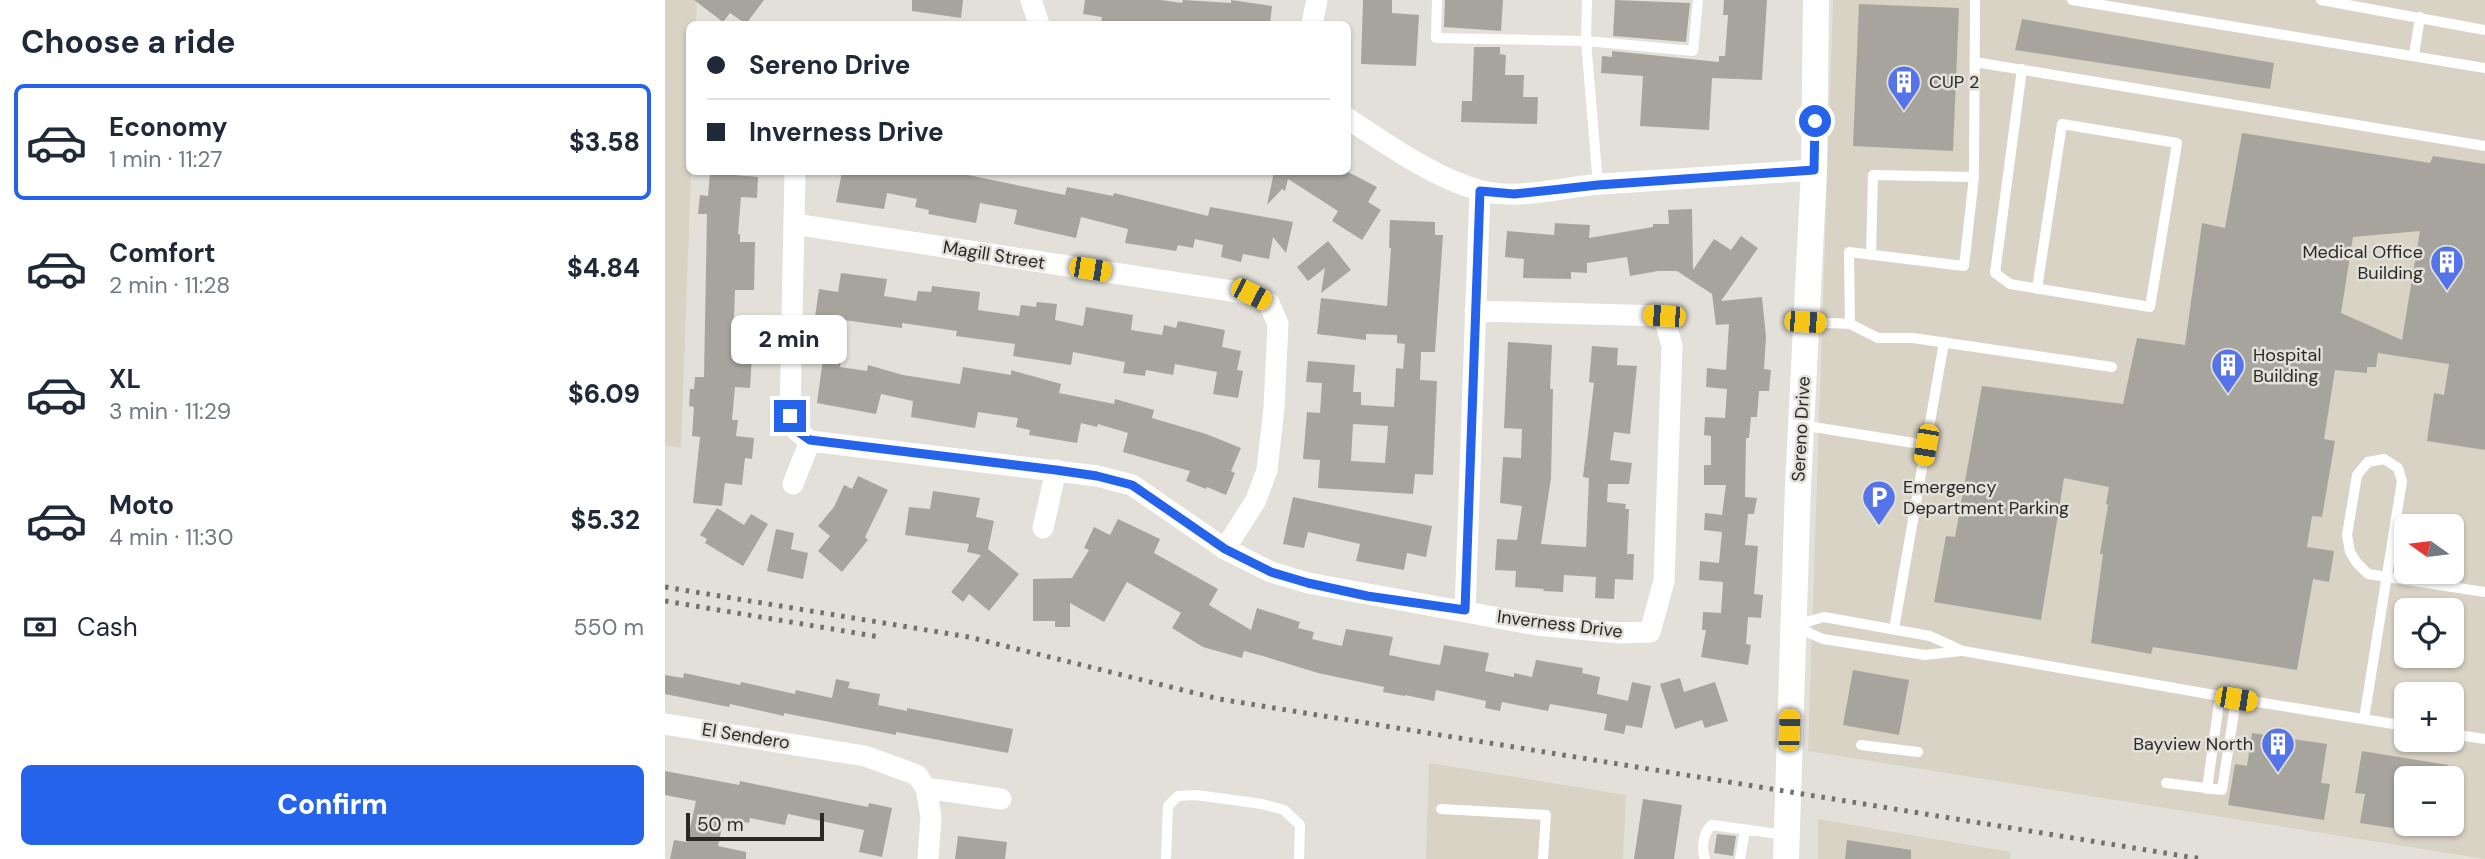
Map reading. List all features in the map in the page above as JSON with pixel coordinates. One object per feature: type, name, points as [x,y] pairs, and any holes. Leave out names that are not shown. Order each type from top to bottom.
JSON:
[{"type":"street","points":[[1031,0],[1038,21]]},
{"type":"street","points":[[1313,21],[1317,0]]},
{"type":"street","name":"Sereno Drive","points":[[1786,847],[1805,322],[1814,170],[1816,0]]},
{"type":"street","points":[[1351,121],[1395,150],[1441,175],[1480,191],[1514,194],[1598,185],[1814,170]]},
{"type":"street","points":[[793,484],[810,440],[797,431],[790,416],[795,175]]},
{"type":"street","points":[[1465,610],[1480,191]]},
{"type":"street","name":"Magill Street","points":[[794,224],[1251,294],[1269,303],[1277,324],[1274,408],[1267,470],[1256,500],[1225,549]]},
{"type":"street","name":"Inverness Drive","points":[[810,440],[1097,476],[1132,485],[1225,549],[1271,572],[1308,583],[1367,596],[1465,610],[1537,625],[1620,633],[1650,632],[1664,581],[1672,346],[1664,316],[1475,311]]},
{"type":"street","points":[[1043,527],[1056,470]]},
{"type":"street","name":"El Sendero","points":[[665,724],[865,755],[917,775],[926,788]]},
{"type":"street","points":[[928,859],[931,817],[926,788],[1001,799]]},
{"type":"lane","points":[[1437,0],[1436,38],[1586,41],[1693,51],[1698,0]]},
{"type":"lane","points":[[1587,0],[1586,41],[1598,185]]},
{"type":"lane","points":[[1850,324],[1849,252],[1963,265],[1973,177],[1975,0]]},
{"type":"lane","points":[[2073,0],[2485,68]]},
{"type":"lane","points":[[2322,0],[2485,30]]},
{"type":"lane","points":[[2414,55],[2420,17]]},
{"type":"lane","points":[[1975,62],[2485,146]]},
{"type":"lane","points":[[2022,69],[1995,273],[2010,284],[2037,289],[2150,307],[2177,143],[2062,124],[2037,289]]},
{"type":"lane","points":[[1871,255],[1873,175],[1973,177]]},
{"type":"lane","points":[[1805,322],[1850,324],[1878,338],[1913,338],[2112,367]]},
{"type":"lane","points":[[1894,629],[1944,342]]},
{"type":"lane","points":[[1801,425],[1926,445]]},
{"type":"lane","points":[[2364,719],[2388,577],[2402,481],[2398,468],[2384,459],[2368,462],[2357,475],[2347,534],[2350,551],[2357,563],[2368,574],[2388,577],[2485,592]]},
{"type":"lane","points":[[1793,626],[1824,617],[1930,636],[1963,651],[2394,724]]},
{"type":"lane","points":[[1793,626],[1823,639],[1924,655],[1963,651]]},
{"type":"lane","points":[[2207,789],[2220,696]]},
{"type":"lane","points":[[2166,783],[2222,790],[2236,699]]},
{"type":"lane","points":[[2464,736],[2485,739]]},
{"type":"lane","points":[[1861,745],[1918,752]]},
{"type":"lane","points":[[1165,859],[1168,806],[1178,796],[1196,794],[1284,810],[1300,825],[1299,859]]},
{"type":"lane","points":[[1441,809],[1546,815],[1543,859]]},
{"type":"lane","points":[[1705,859],[1703,844],[1708,828],[1718,825],[1745,830],[1786,847]]},
{"type":"lane","points":[[1740,859],[1745,830]]},
{"type":"shaded area","points":[[665,0],[697,0],[696,21],[686,21],[686,175],[691,175],[681,448],[665,445]]},
{"type":"shaded area","points":[[1833,0],[2485,0],[2485,859],[1808,751]]},
{"type":"shaded area","points":[[1429,763],[1626,795],[1623,859],[1426,859]]},
{"type":"shaded area","points":[[1818,819],[2010,852],[2010,859],[1818,859]]},
{"type":"building","points":[[694,0],[764,0],[748,21],[742,21],[730,13],[722,21]]},
{"type":"building","points":[[912,0],[963,0],[961,18],[912,11]]},
{"type":"building","points":[[1085,0],[1231,3],[1231,0],[1272,6],[1270,21],[1101,21],[1102,17],[1083,14]]},
{"type":"building","points":[[1363,0],[1392,0],[1392,13],[1419,15],[1416,66],[1361,64]]},
{"type":"building","points":[[1445,0],[1503,0],[1501,31],[1444,27]]},
{"type":"building","points":[[1615,0],[1690,3],[1686,42],[1613,36]]},
{"type":"building","points":[[1724,0],[1767,0],[1762,80],[1712,78],[1709,130],[1640,126],[1643,76],[1601,73],[1602,56],[1612,57],[1612,51],[1719,62],[1719,56],[1725,56],[1728,15],[1723,15]]},
{"type":"building","name":"CUP 2","points":[[1859,4],[1959,8],[1953,151],[1853,146]]},
{"type":"building","points":[[2022,19],[2274,63],[2270,89],[2015,50]]},
{"type":"building","points":[[1474,47],[1500,47],[1500,54],[1506,55],[1505,75],[1524,75],[1523,97],[1538,97],[1537,124],[1461,122],[1462,101],[1472,101]]},
{"type":"building","name":"Hospital Building","points":[[2242,133],[2430,163],[2433,156],[2485,164],[2485,450],[2427,441],[2434,393],[2444,395],[2449,364],[2378,353],[2376,367],[2367,367],[2367,373],[2335,370],[2324,439],[2335,441],[2322,517],[2312,516],[2307,547],[2334,551],[2329,582],[2313,579],[2297,670],[2153,647],[2151,654],[2091,643],[2109,487],[2064,478],[2041,620],[1934,602],[1946,536],[1955,537],[1982,386],[2123,404],[2137,338],[2185,345],[2202,223],[2225,228]],"holes":[[[2420,231],[2402,340],[2341,313],[2353,237]]]},
{"type":"building","points":[[1351,174],[1377,187],[1368,202],[1381,210],[1362,240],[1332,221],[1338,211],[1288,179],[1285,191],[1282,189],[1267,205],[1273,175]]},
{"type":"building","points":[[710,175],[758,177],[757,198],[741,197],[738,234],[740,242],[755,242],[754,290],[735,290],[734,318],[737,339],[753,339],[750,388],[735,387],[732,420],[738,420],[736,436],[754,438],[752,459],[745,458],[742,485],[725,483],[722,506],[693,503],[700,437],[692,436],[694,407],[689,406],[690,389],[694,389],[695,377],[704,377],[707,214],[698,214],[700,195],[708,196]]},
{"type":"building","points":[[841,175],[968,175],[1065,195],[1067,187],[1113,196],[1114,193],[1208,216],[1210,207],[1293,222],[1286,253],[1273,237],[1269,259],[1243,254],[1241,262],[1221,257],[1223,245],[1195,239],[1193,248],[1178,245],[1176,251],[1125,243],[1128,229],[1081,217],[1076,238],[1014,224],[1017,210],[980,203],[976,223],[928,214],[929,210],[915,207],[917,199],[887,193],[884,209],[836,202]]},
{"type":"building","points":[[1692,209],[1693,270],[1714,239],[1731,250],[1741,236],[1758,248],[1721,301],[1762,297],[1766,337],[1764,369],[1771,370],[1769,391],[1759,391],[1757,417],[1751,417],[1749,438],[1746,438],[1745,497],[1757,498],[1754,514],[1748,514],[1745,545],[1758,546],[1754,594],[1763,595],[1761,618],[1748,617],[1746,644],[1751,645],[1748,665],[1701,657],[1706,630],[1702,630],[1703,612],[1721,613],[1723,582],[1699,580],[1700,561],[1719,563],[1722,532],[1704,530],[1705,513],[1722,515],[1726,485],[1704,485],[1704,465],[1711,465],[1711,436],[1704,435],[1705,417],[1725,418],[1727,389],[1706,387],[1707,368],[1726,370],[1729,324],[1716,325],[1712,294],[1677,271],[1630,276],[1627,257],[1587,263],[1587,273],[1571,272],[1571,279],[1523,278],[1524,259],[1505,257],[1507,231],[1554,235],[1555,223],[1590,225],[1589,238],[1653,227],[1653,224],[1669,224],[1668,210]]},
{"type":"building","points":[[1390,220],[1435,222],[1435,235],[1443,235],[1435,352],[1421,352],[1420,380],[1437,381],[1433,475],[1415,474],[1413,494],[1318,488],[1320,460],[1303,459],[1307,412],[1320,413],[1322,383],[1306,382],[1308,361],[1355,365],[1353,392],[1361,392],[1361,405],[1394,407],[1396,368],[1403,369],[1405,344],[1397,343],[1397,335],[1366,334],[1366,340],[1317,334],[1321,298],[1387,306]],"holes":[[[1353,424],[1388,426],[1385,463],[1351,461]]]},
{"type":"building","points":[[1328,241],[1351,270],[1321,293],[1325,268],[1308,281],[1297,267]]},
{"type":"building","points":[[841,273],[887,279],[884,296],[916,301],[918,291],[931,292],[932,286],[980,292],[978,310],[1019,316],[1021,305],[1036,307],[1037,302],[1057,304],[1055,320],[1083,326],[1086,307],[1133,315],[1131,330],[1162,335],[1164,325],[1176,328],[1178,321],[1225,330],[1222,347],[1241,351],[1237,370],[1243,371],[1238,398],[1213,394],[1217,372],[1175,364],[1173,375],[1146,370],[1145,376],[1123,373],[1125,362],[1073,352],[1071,365],[1013,356],[1015,344],[956,336],[957,331],[902,323],[902,328],[836,319],[834,327],[814,324],[819,289],[838,292]]},
{"type":"building","points":[[1508,342],[1552,345],[1551,478],[1541,544],[1586,547],[1589,478],[1583,477],[1594,383],[1589,382],[1592,346],[1618,348],[1617,365],[1637,366],[1630,434],[1614,432],[1610,460],[1632,463],[1629,484],[1608,484],[1607,502],[1626,504],[1625,509],[1629,509],[1627,554],[1634,554],[1633,580],[1615,579],[1614,599],[1595,598],[1596,577],[1564,575],[1563,592],[1543,591],[1544,589],[1515,587],[1516,571],[1495,570],[1497,539],[1517,540],[1522,506],[1500,503],[1503,457],[1521,458],[1522,429],[1504,428]]},
{"type":"building","points":[[824,351],[842,353],[840,367],[867,371],[868,365],[903,375],[960,384],[963,367],[1011,375],[1011,370],[1061,384],[1059,393],[1114,404],[1115,399],[1154,410],[1152,418],[1241,448],[1231,471],[1235,473],[1226,495],[1207,487],[1206,489],[1186,481],[1190,471],[1123,452],[1128,433],[1098,424],[1097,427],[1081,423],[1077,443],[1029,435],[1030,430],[1016,427],[1018,418],[978,412],[975,428],[911,417],[913,401],[881,394],[876,414],[817,403]]},
{"type":"building","points":[[858,476],[888,490],[865,537],[868,540],[842,572],[818,551],[830,536],[818,526],[834,507],[844,485],[852,489]]},
{"type":"building","points":[[933,491],[980,498],[976,517],[994,521],[988,549],[1019,574],[989,611],[969,594],[963,602],[951,592],[981,555],[967,552],[969,544],[905,535],[909,507],[930,509]]},
{"type":"building","points":[[1293,497],[1432,526],[1426,557],[1407,553],[1404,570],[1356,561],[1360,544],[1308,532],[1304,548],[1283,544]]},
{"type":"building","points":[[717,508],[744,525],[751,514],[768,524],[743,566],[705,543],[707,539],[700,535]]},
{"type":"building","points":[[1118,519],[1160,539],[1154,553],[1218,589],[1209,605],[1251,630],[1257,608],[1300,622],[1298,628],[1314,632],[1312,639],[1342,646],[1346,629],[1393,637],[1389,655],[1423,662],[1440,665],[1444,645],[1489,653],[1485,671],[1514,677],[1514,673],[1532,677],[1536,660],[1583,668],[1582,673],[1600,677],[1597,694],[1628,701],[1632,682],[1651,686],[1642,728],[1626,725],[1624,734],[1604,730],[1607,714],[1550,704],[1548,711],[1502,702],[1500,711],[1485,708],[1486,701],[1436,690],[1434,701],[1383,692],[1384,687],[1318,673],[1244,651],[1242,658],[1203,647],[1172,628],[1181,613],[1127,582],[1104,622],[1070,603],[1070,627],[1055,627],[1055,621],[1033,621],[1033,579],[1072,578],[1089,550],[1084,548],[1094,527],[1110,535]]},
{"type":"building","points":[[776,529],[794,533],[791,549],[808,553],[803,579],[767,571]]},
{"type":"building","points":[[1853,670],[1909,680],[1899,735],[1843,725]]},
{"type":"building","points":[[684,673],[740,685],[741,682],[795,694],[796,690],[832,698],[836,679],[850,682],[848,688],[880,694],[878,705],[907,711],[907,708],[1013,729],[1008,753],[665,694],[665,675],[683,678]]},
{"type":"building","points":[[1680,678],[1684,692],[1715,682],[1728,721],[1705,728],[1702,720],[1675,729],[1660,684]]},
{"type":"building","name":"Bayview North","points":[[2252,733],[2327,744],[2321,783],[2330,784],[2324,820],[2228,805],[2235,764],[2247,766]]},
{"type":"building","points":[[2362,751],[2448,765],[2394,766],[2394,828],[2360,823],[2365,794],[2355,793]]},
{"type":"building","points":[[665,771],[739,785],[740,781],[868,807],[869,803],[892,808],[882,857],[859,852],[864,830],[788,814],[785,825],[750,818],[749,823],[724,818],[718,846],[746,852],[746,859],[670,859],[674,840],[687,842],[696,801],[665,795]]},
{"type":"building","points":[[1643,799],[1682,805],[1674,859],[1634,859]]},
{"type":"building","points":[[1717,834],[1736,836],[1733,856],[1714,853]]},
{"type":"building","points":[[958,836],[1007,842],[1005,859],[955,859]]},
{"type":"building","points":[[1847,840],[1911,850],[1911,859],[1845,859]]},
{"type":"railway","points":[[665,587],[969,637],[1219,699],[2202,859]]},
{"type":"railway","points":[[665,601],[880,637]]},
{"type":"place","name":"CUP 2","points":[[1904,112]]},
{"type":"place","name":"Medical Office Building","points":[[2447,292]]},
{"type":"place","name":"Hospital Building","points":[[2228,395]]},
{"type":"place","name":"Emergency Department Parking","points":[[1879,527]]},
{"type":"place","name":"Bayview North","points":[[2278,774]]},
{"type":"route","points":[[790,416],[797,431],[810,440],[1056,470],[1132,485],[1225,549],[1271,572],[1367,596],[1465,610],[1480,191],[1514,194],[1598,185],[1814,170],[1815,121]]}]
